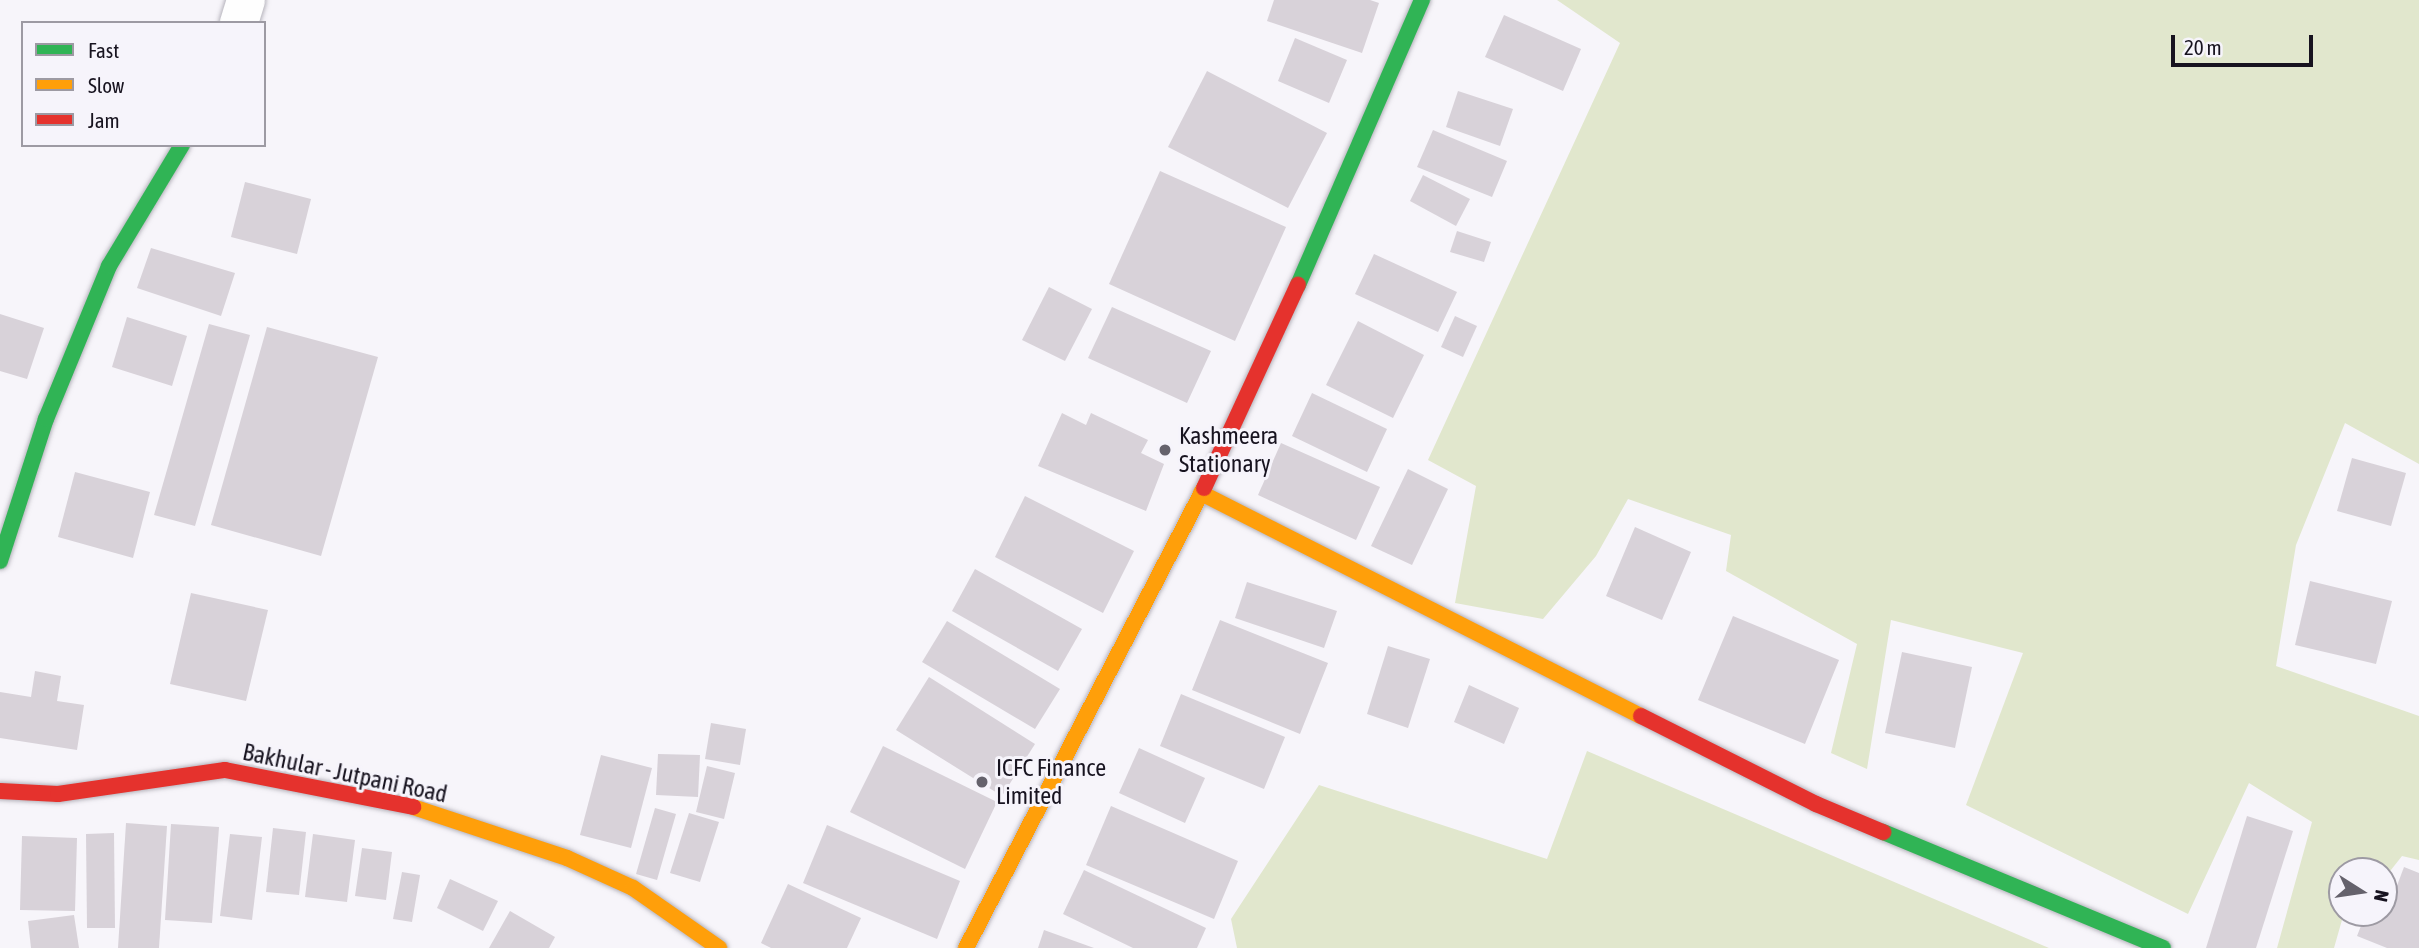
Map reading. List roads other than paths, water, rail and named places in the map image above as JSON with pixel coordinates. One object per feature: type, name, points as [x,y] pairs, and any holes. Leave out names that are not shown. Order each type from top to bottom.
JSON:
[{"type":"street","points":[[240,21],[246,0]]},
{"type":"street","points":[[966,948],[1238,423],[1422,0]]},
{"type":"street","points":[[0,561],[46,419],[109,266],[181,147]]},
{"type":"street","points":[[1201,493],[1816,804],[2163,948]]},
{"type":"street","name":"Bakhular - Jutpani Road","points":[[0,790],[58,794],[225,771],[406,805],[567,858],[622,883],[719,948]]},
{"type":"place","name":"Kashmeera Stationary","points":[[1165,450]]},
{"type":"place","name":"ICFC Finance Limited","points":[[982,782]]}]
